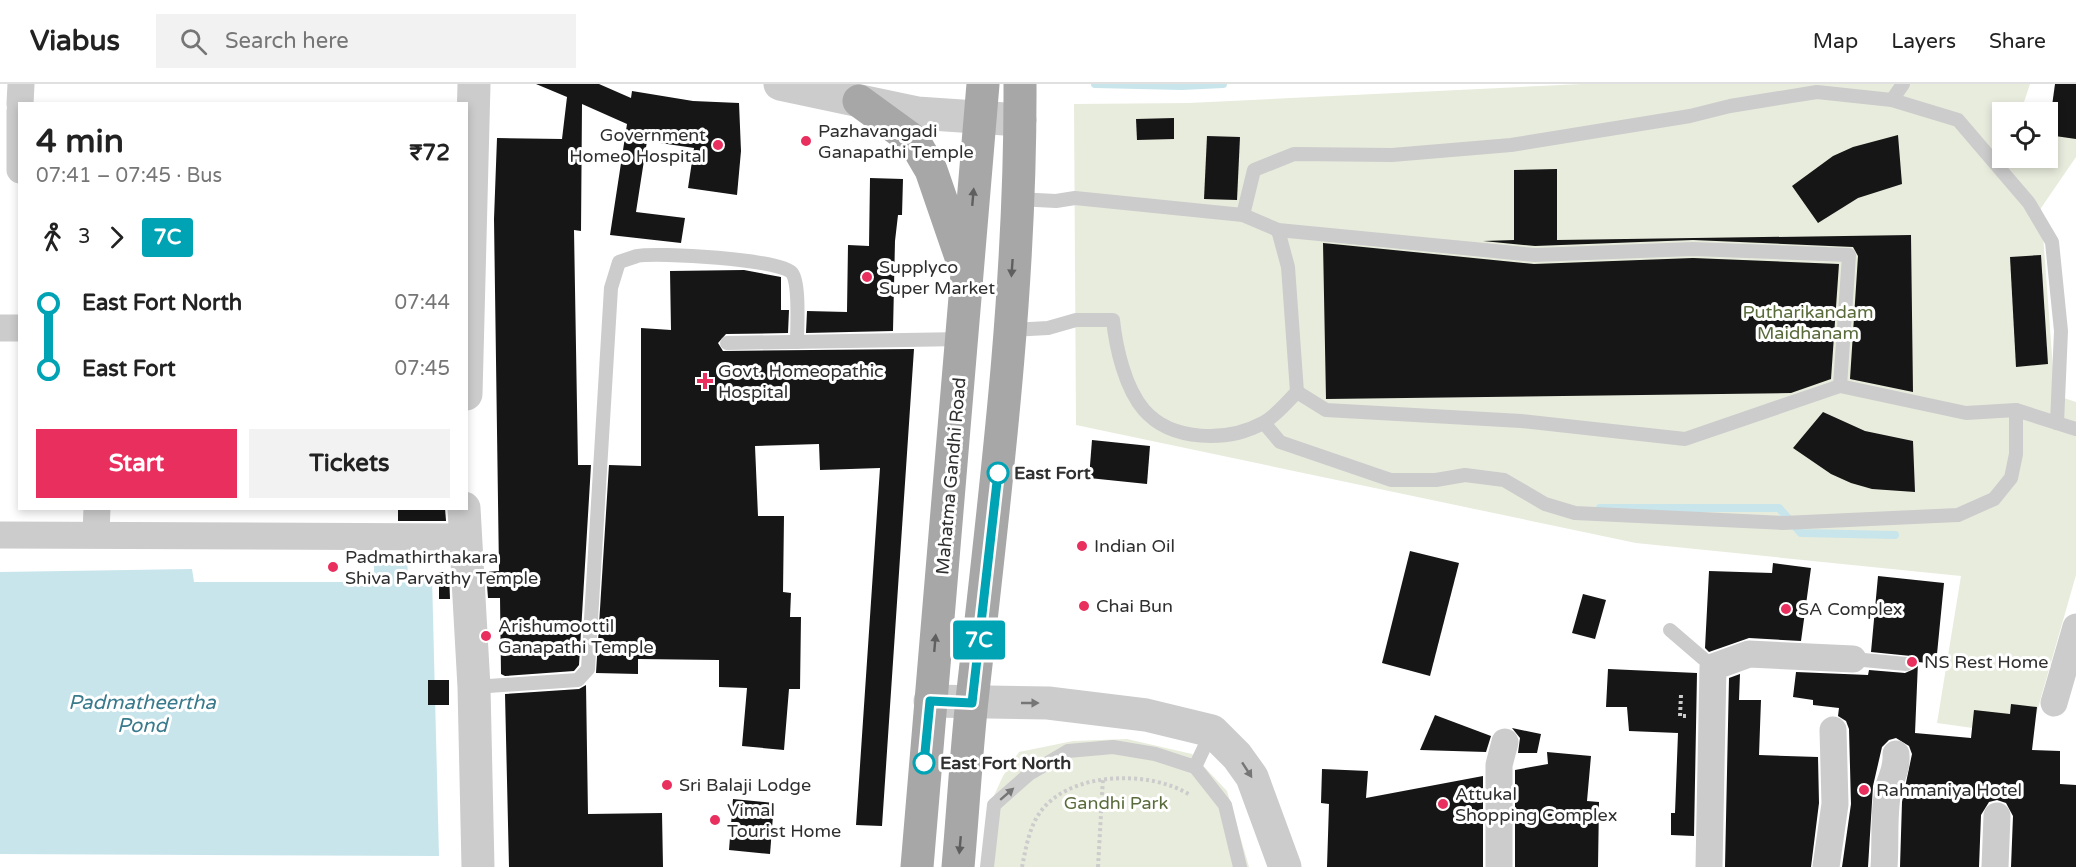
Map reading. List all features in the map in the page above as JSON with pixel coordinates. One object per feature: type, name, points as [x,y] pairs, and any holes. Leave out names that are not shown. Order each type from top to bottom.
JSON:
[{"type":"main road","name":"Mahatma Gandhi Road","points":[[917,867],[983,84]]},
{"type":"main road","points":[[958,867],[972,703],[998,473],[1017,199],[1020,84]]},
{"type":"main road","points":[[859,101],[914,141],[931,170],[967,279]]},
{"type":"street","points":[[18,102],[21,84]]},
{"type":"street","points":[[468,278],[474,84]]},
{"type":"street","points":[[780,84],[917,113],[1020,120]]},
{"type":"street","points":[[16,118],[18,144]]},
{"type":"street","points":[[0,328],[18,328]]},
{"type":"street","points":[[0,535],[97,521],[464,523],[474,687],[478,867]]},
{"type":"street","points":[[2054,703],[2076,627]]},
{"type":"street","points":[[1709,867],[1713,667],[1749,654],[1853,659]]},
{"type":"street","points":[[930,701],[1048,703],[1146,715],[1212,731],[1238,756],[1252,777],[1285,867]]},
{"type":"street","points":[[1826,867],[1835,804],[1833,730]]},
{"type":"street","points":[[1499,867],[1499,765],[1505,742]]},
{"type":"street","points":[[1884,867],[1888,789],[1897,769],[1896,754]]},
{"type":"street","points":[[1995,867],[1996,816]]},
{"type":"lane","points":[[1892,100],[1902,84]]},
{"type":"lane","points":[[1243,215],[1254,170],[1294,154],[1392,155],[1511,145],[1690,116],[1834,88],[1892,100],[1958,120],[2029,203],[2052,242],[2061,331],[2057,423]]},
{"type":"lane","points":[[1017,199],[1056,201],[1075,198],[1243,215],[1278,230],[1535,255],[1693,249],[1849,255],[1840,386]]},
{"type":"lane","points":[[1278,230],[1288,267],[1297,392]]},
{"type":"lane","points":[[474,687],[578,680],[588,669],[611,288],[619,262],[638,256],[698,257],[765,262],[787,268],[794,275],[797,342]]},
{"type":"lane","points":[[1009,330],[1048,328],[1076,320],[1113,320],[1115,338],[1128,380],[1144,410],[1171,429],[1202,437],[1234,434],[1264,423],[1297,392]]},
{"type":"lane","points":[[727,344],[963,339]]},
{"type":"lane","points":[[1297,392],[1326,410],[1521,420],[1685,439],[1840,386],[1966,413],[2016,410],[2076,429]]},
{"type":"lane","points":[[1264,423],[1280,442],[1390,480],[1436,480],[1465,474],[1504,480],[1545,504],[1575,513],[1783,523],[1958,515],[1994,499],[2011,478],[2016,454],[2016,410]]},
{"type":"lane","points":[[1670,630],[1713,667]]},
{"type":"lane","points":[[1853,659],[1905,664]]},
{"type":"lane","points":[[1195,767],[1212,731]]},
{"type":"lane","points":[[987,867],[994,805],[1029,774],[1068,751],[1113,747],[1155,754],[1195,767],[1225,805],[1240,867]]},
{"type":"path","points":[[1022,867],[1028,838],[1041,811],[1060,793],[1103,778],[1164,782]]},
{"type":"path","points":[[1098,867],[1103,778]]},
{"type":"green space","name":"Putharikandam Maidhanam","points":[[1581,84],[2030,84],[2024,102],[1992,102],[1992,168],[2058,168],[2058,129],[2076,138],[2076,157],[2041,208],[2055,395],[2076,402],[2076,575],[2030,736],[1937,723],[1961,576],[1636,543],[1076,425],[1074,104],[1189,103]]},
{"type":"green space","name":"Gandhi Park","points":[[1127,739],[1192,754],[1227,791],[1249,867],[984,867],[987,811],[1003,776],[1019,752],[1073,741]]},
{"type":"water","name":"Padmatheertha Pond","points":[[374,559],[407,559],[408,575],[432,576],[439,856],[0,854],[0,572],[192,569],[194,582],[374,582]]},
{"type":"building","points":[[536,84],[599,84],[631,98],[632,91],[693,101],[739,103],[741,151],[737,195],[688,188],[694,148],[647,141],[636,212],[685,218],[681,243],[610,235],[627,124],[582,104],[581,231],[574,230],[578,465],[591,465],[579,665],[574,671],[505,676],[501,674],[500,598],[488,598],[486,572],[499,571],[494,219],[497,138],[562,139],[567,97]]},
{"type":"building","points":[[2055,84],[2076,84],[2076,139],[2058,136],[2058,102],[2053,102]]},
{"type":"building","points":[[1174,118],[1174,139],[1137,140],[1136,119]]},
{"type":"building","points":[[1898,135],[1902,184],[1858,198],[1818,223],[1792,186],[1833,156],[1853,147]]},
{"type":"building","points":[[1207,136],[1240,137],[1237,200],[1204,199]]},
{"type":"building","points":[[1557,169],[1557,240],[1911,235],[1913,392],[1850,379],[1858,256],[1853,247],[1693,240],[1535,246],[1483,241],[1514,240],[1514,170]]},
{"type":"building","points":[[870,178],[903,179],[902,215],[898,215],[895,241],[893,331],[806,333],[807,311],[847,312],[848,245],[869,246]]},
{"type":"building","points":[[1323,243],[1534,264],[1693,258],[1839,264],[1831,379],[1791,393],[1326,399]]},
{"type":"building","points":[[2041,255],[2048,364],[2016,367],[2010,257]]},
{"type":"building","points":[[744,270],[781,277],[781,310],[789,310],[788,333],[726,334],[718,343],[723,351],[914,349],[882,826],[856,825],[880,468],[820,470],[819,444],[755,446],[758,516],[784,516],[783,592],[791,593],[790,617],[801,617],[800,689],[789,689],[784,750],[742,746],[747,688],[719,687],[719,660],[638,659],[638,674],[596,673],[609,465],[641,466],[641,328],[671,330],[670,271]]},
{"type":"building","points":[[1823,412],[1865,431],[1913,441],[1915,492],[1872,489],[1851,483],[1831,474],[1793,448]]},
{"type":"building","points":[[1092,440],[1150,446],[1147,484],[1089,478]]},
{"type":"building","points":[[398,510],[445,510],[446,521],[398,521]]},
{"type":"building","points":[[1410,551],[1459,563],[1430,676],[1382,663]]},
{"type":"building","points":[[1773,563],[1811,568],[1801,641],[1749,638],[1709,652],[1705,648],[1709,571],[1772,573]]},
{"type":"building","points":[[439,572],[449,572],[450,599],[439,599]]},
{"type":"building","points":[[1878,576],[1944,583],[1936,664],[1918,662],[1915,733],[1971,738],[1974,710],[2010,714],[2011,704],[2037,707],[2032,750],[2060,751],[2060,784],[2076,785],[2076,867],[2011,867],[2013,816],[2006,803],[1997,800],[1989,802],[1981,815],[1979,867],[1900,867],[1902,802],[1912,754],[1909,746],[1896,738],[1889,740],[1882,747],[1873,786],[1868,867],[1842,867],[1851,804],[1849,729],[1846,721],[1838,716],[1839,708],[1813,705],[1813,700],[1793,697],[1796,672],[1868,675],[1869,670],[1905,673],[1914,669],[1911,656],[1871,652]]},
{"type":"building","points":[[1583,594],[1606,600],[1595,639],[1572,633]]},
{"type":"building","points":[[1608,669],[1697,673],[1694,836],[1671,835],[1671,813],[1675,813],[1678,733],[1629,731],[1627,707],[1606,707]]},
{"type":"building","points":[[1740,674],[1739,700],[1761,700],[1759,755],[1818,757],[1819,803],[1811,867],[1725,867],[1729,678]]},
{"type":"building","points":[[428,680],[449,680],[449,705],[428,705]]},
{"type":"building","points":[[586,685],[588,814],[662,813],[663,867],[509,867],[505,694],[579,689]]},
{"type":"building","points":[[1435,715],[1491,736],[1486,752],[1420,750]]},
{"type":"building","points":[[1512,728],[1541,734],[1537,753],[1518,753],[1520,738]]},
{"type":"building","points":[[1547,752],[1591,756],[1587,801],[1599,802],[1598,867],[1515,867],[1515,770],[1548,764]]},
{"type":"building","points":[[1322,769],[1368,771],[1366,798],[1483,776],[1483,867],[1327,867],[1329,804],[1321,803]]},
{"type":"building","points":[[733,799],[774,803],[770,854],[729,850]]},
{"type":"waterway","points":[[1095,84],[1182,86],[1223,84]]},
{"type":"waterway","points":[[1600,508],[1779,508],[1801,533],[1895,535]]},
{"type":"bus line","name":"7C","points":[[924,763],[930,701],[972,703],[998,473]]},
{"type":"place","name":"Pazhavangadi Ganapathi Temple","points":[[806,141]]},
{"type":"place","name":"Government Homeo Hospital","points":[[718,145]]},
{"type":"place","name":"Supplyco Super Market","points":[[867,277]]},
{"type":"place","name":"Govt. Homeopathic Hospital","points":[[705,381]]},
{"type":"place","name":"East Fort","points":[[998,473]]},
{"type":"place","name":"Indian Oil","points":[[1082,546]]},
{"type":"place","name":"Padmathirthakara Shiva Parvathy Temple","points":[[333,567]]},
{"type":"place","name":"Chai Bun","points":[[1084,606]]},
{"type":"place","name":"SA Complex","points":[[1786,609]]},
{"type":"place","name":"Arishumoottil Ganapathi Temple","points":[[486,636]]},
{"type":"place","name":"NS Rest Home","points":[[1912,662]]},
{"type":"place","name":"East Fort North","points":[[924,763]]},
{"type":"place","name":"Sri Balaji Lodge","points":[[667,785]]},
{"type":"place","name":"Rahmaniya Hotel","points":[[1864,790]]},
{"type":"place","name":"Attukal Shopping Complex","points":[[1443,804]]},
{"type":"place","name":"Vimal Tourist Home","points":[[715,820]]}]
